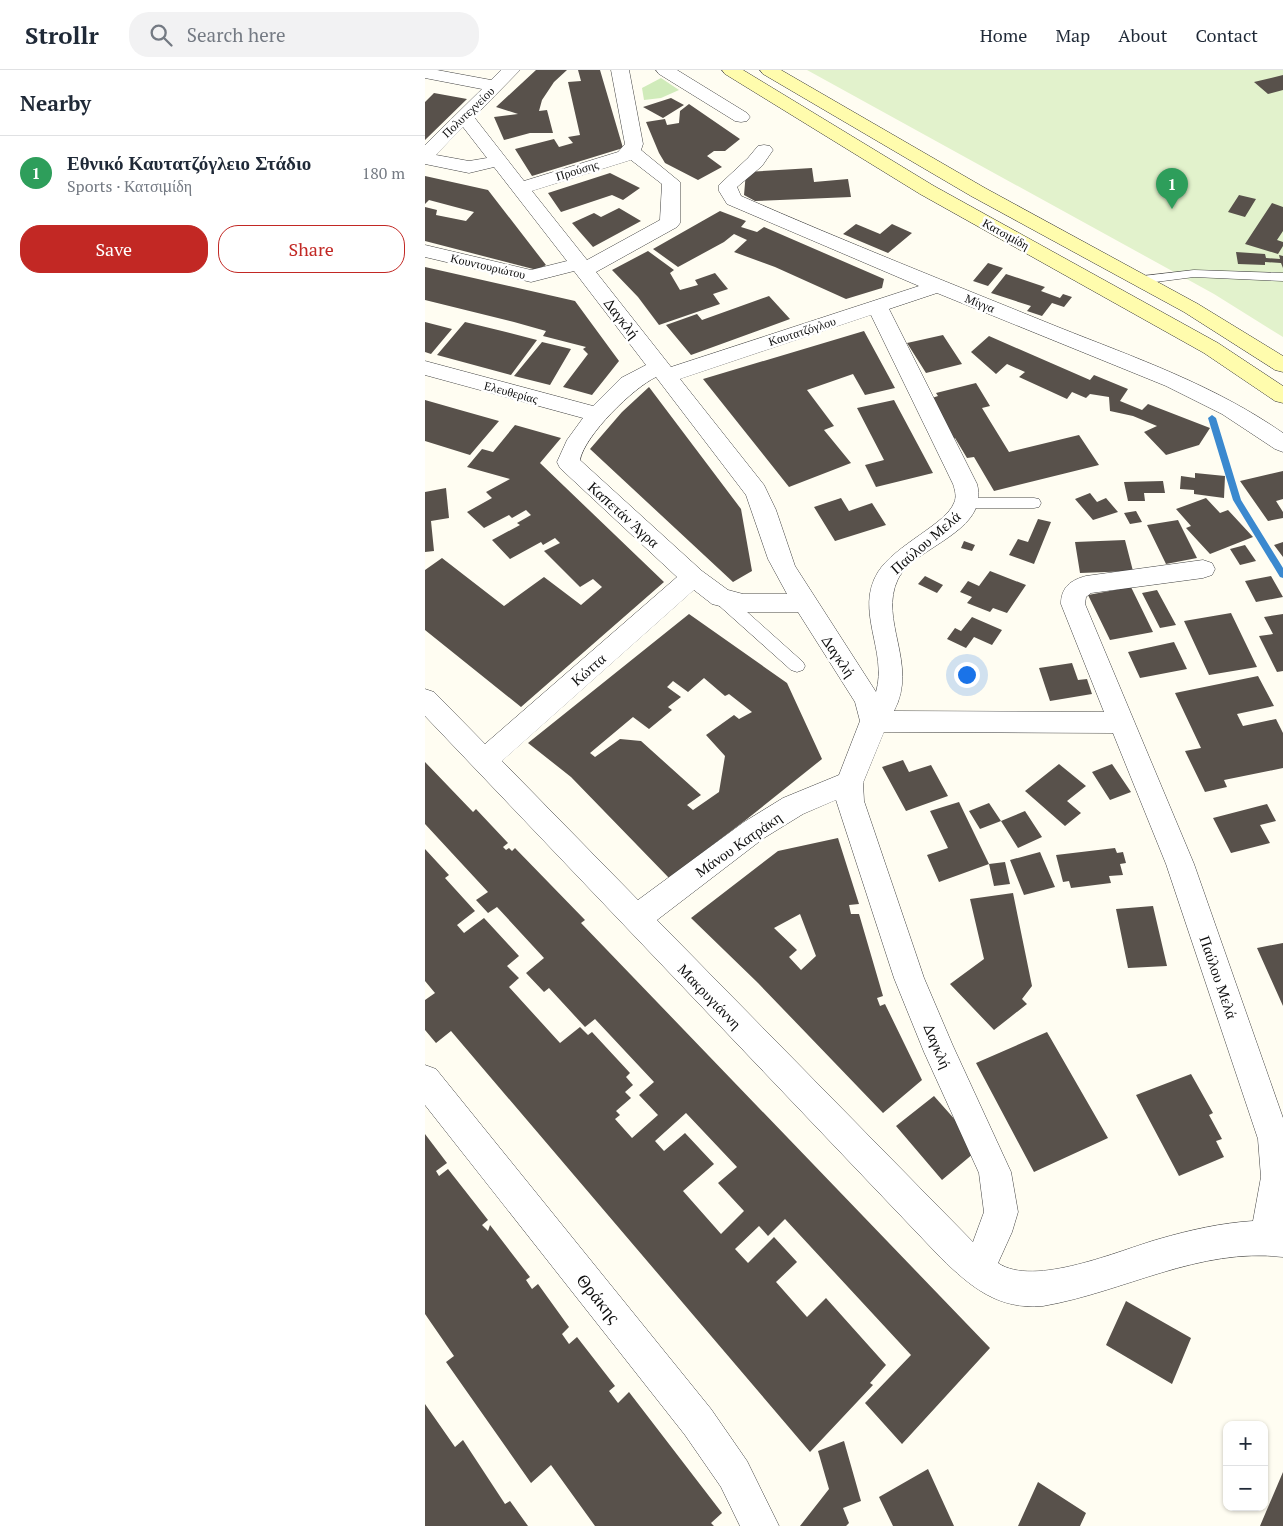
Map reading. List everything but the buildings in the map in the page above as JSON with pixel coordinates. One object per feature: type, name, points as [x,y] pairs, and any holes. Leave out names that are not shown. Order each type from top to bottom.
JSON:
[{"type":"main road","name":"Κατσιμίδη","points":[[731,70],[927,190],[1211,348],[1283,396]]},
{"type":"main road","name":"Κατσιμίδη","points":[[769,70],[978,192],[1246,340],[1283,365]]},
{"type":"street","name":"Πολυτεχνείου","points":[[425,156],[511,70]]},
{"type":"street","points":[[620,70],[634,144],[631,151]]},
{"type":"street","points":[[665,70],[741,117]]},
{"type":"street","points":[[425,73],[495,86]]},
{"type":"street","name":"Δαγκλή","points":[[464,116],[756,491],[765,510],[779,560],[804,604],[867,700],[873,721],[849,783],[850,801],[909,978],[940,1052],[995,1172],[1001,1212],[995,1232],[990,1277]]},
{"type":"street","name":"Μίγγα","points":[[764,150],[755,162],[728,185],[728,191],[734,200],[1198,393],[1247,419],[1283,444]]},
{"type":"street","name":"Προύσης","points":[[521,188],[624,156],[631,151]]},
{"type":"street","name":"Κουντουριώτου","points":[[425,252],[531,276],[581,267],[671,223],[671,182],[631,151]]},
{"type":"street","points":[[425,156],[469,167],[499,161]]},
{"type":"street","name":"Καυτατζόγλου","points":[[663,371],[937,286]]},
{"type":"street","name":"Παύλου Μελά","points":[[873,721],[886,703],[891,677],[891,661],[880,606],[882,587],[887,576],[897,565],[913,550],[953,520],[966,503],[965,484],[877,306]]},
{"type":"street","name":"Ελευθερίας","points":[[425,368],[598,415]]},
{"type":"street","name":"Καπετάν Άγρα","points":[[663,371],[631,381],[598,415],[569,453],[568,462],[693,577],[721,598],[743,604],[804,604]]},
{"type":"street","name":"Παύλου Μελά","points":[[1203,569],[1086,586],[1077,589],[1073,595],[1073,604],[1180,864],[1280,1150],[1281,1172],[1277,1192],[1274,1239]]},
{"type":"street","name":"Κώττα","points":[[484,761],[693,577]]},
{"type":"street","name":"Μακρυγιάννη","points":[[425,699],[953,1246],[990,1277]]},
{"type":"street","points":[[873,721],[1123,723]]},
{"type":"street","name":"Μάνου Κατράκη","points":[[636,919],[754,830],[793,806],[849,783]]},
{"type":"street","name":"Θράκης","points":[[425,1080],[698,1422],[734,1474],[760,1526]]},
{"type":"street","points":[[990,1277],[1014,1288],[1043,1288],[1066,1284],[1173,1252],[1243,1238],[1274,1239]]},
{"type":"lane","points":[[1140,280],[1173,274],[1202,272],[1283,277]]},
{"type":"lane","points":[[966,503],[1034,503]]},
{"type":"lane","points":[[721,598],[797,666]]},
{"type":"green space","points":[[807,70],[1283,70],[1283,337],[1214,294]]},
{"type":"green space","points":[[661,78],[679,90],[661,98],[644,100],[642,88]]},
{"type":"waterway","points":[[1212,418],[1237,500],[1283,575]]},
{"type":"place","name":"Εθνικό Καυτατζόγλειο Στάδιο","points":[[1172,209]]}]
